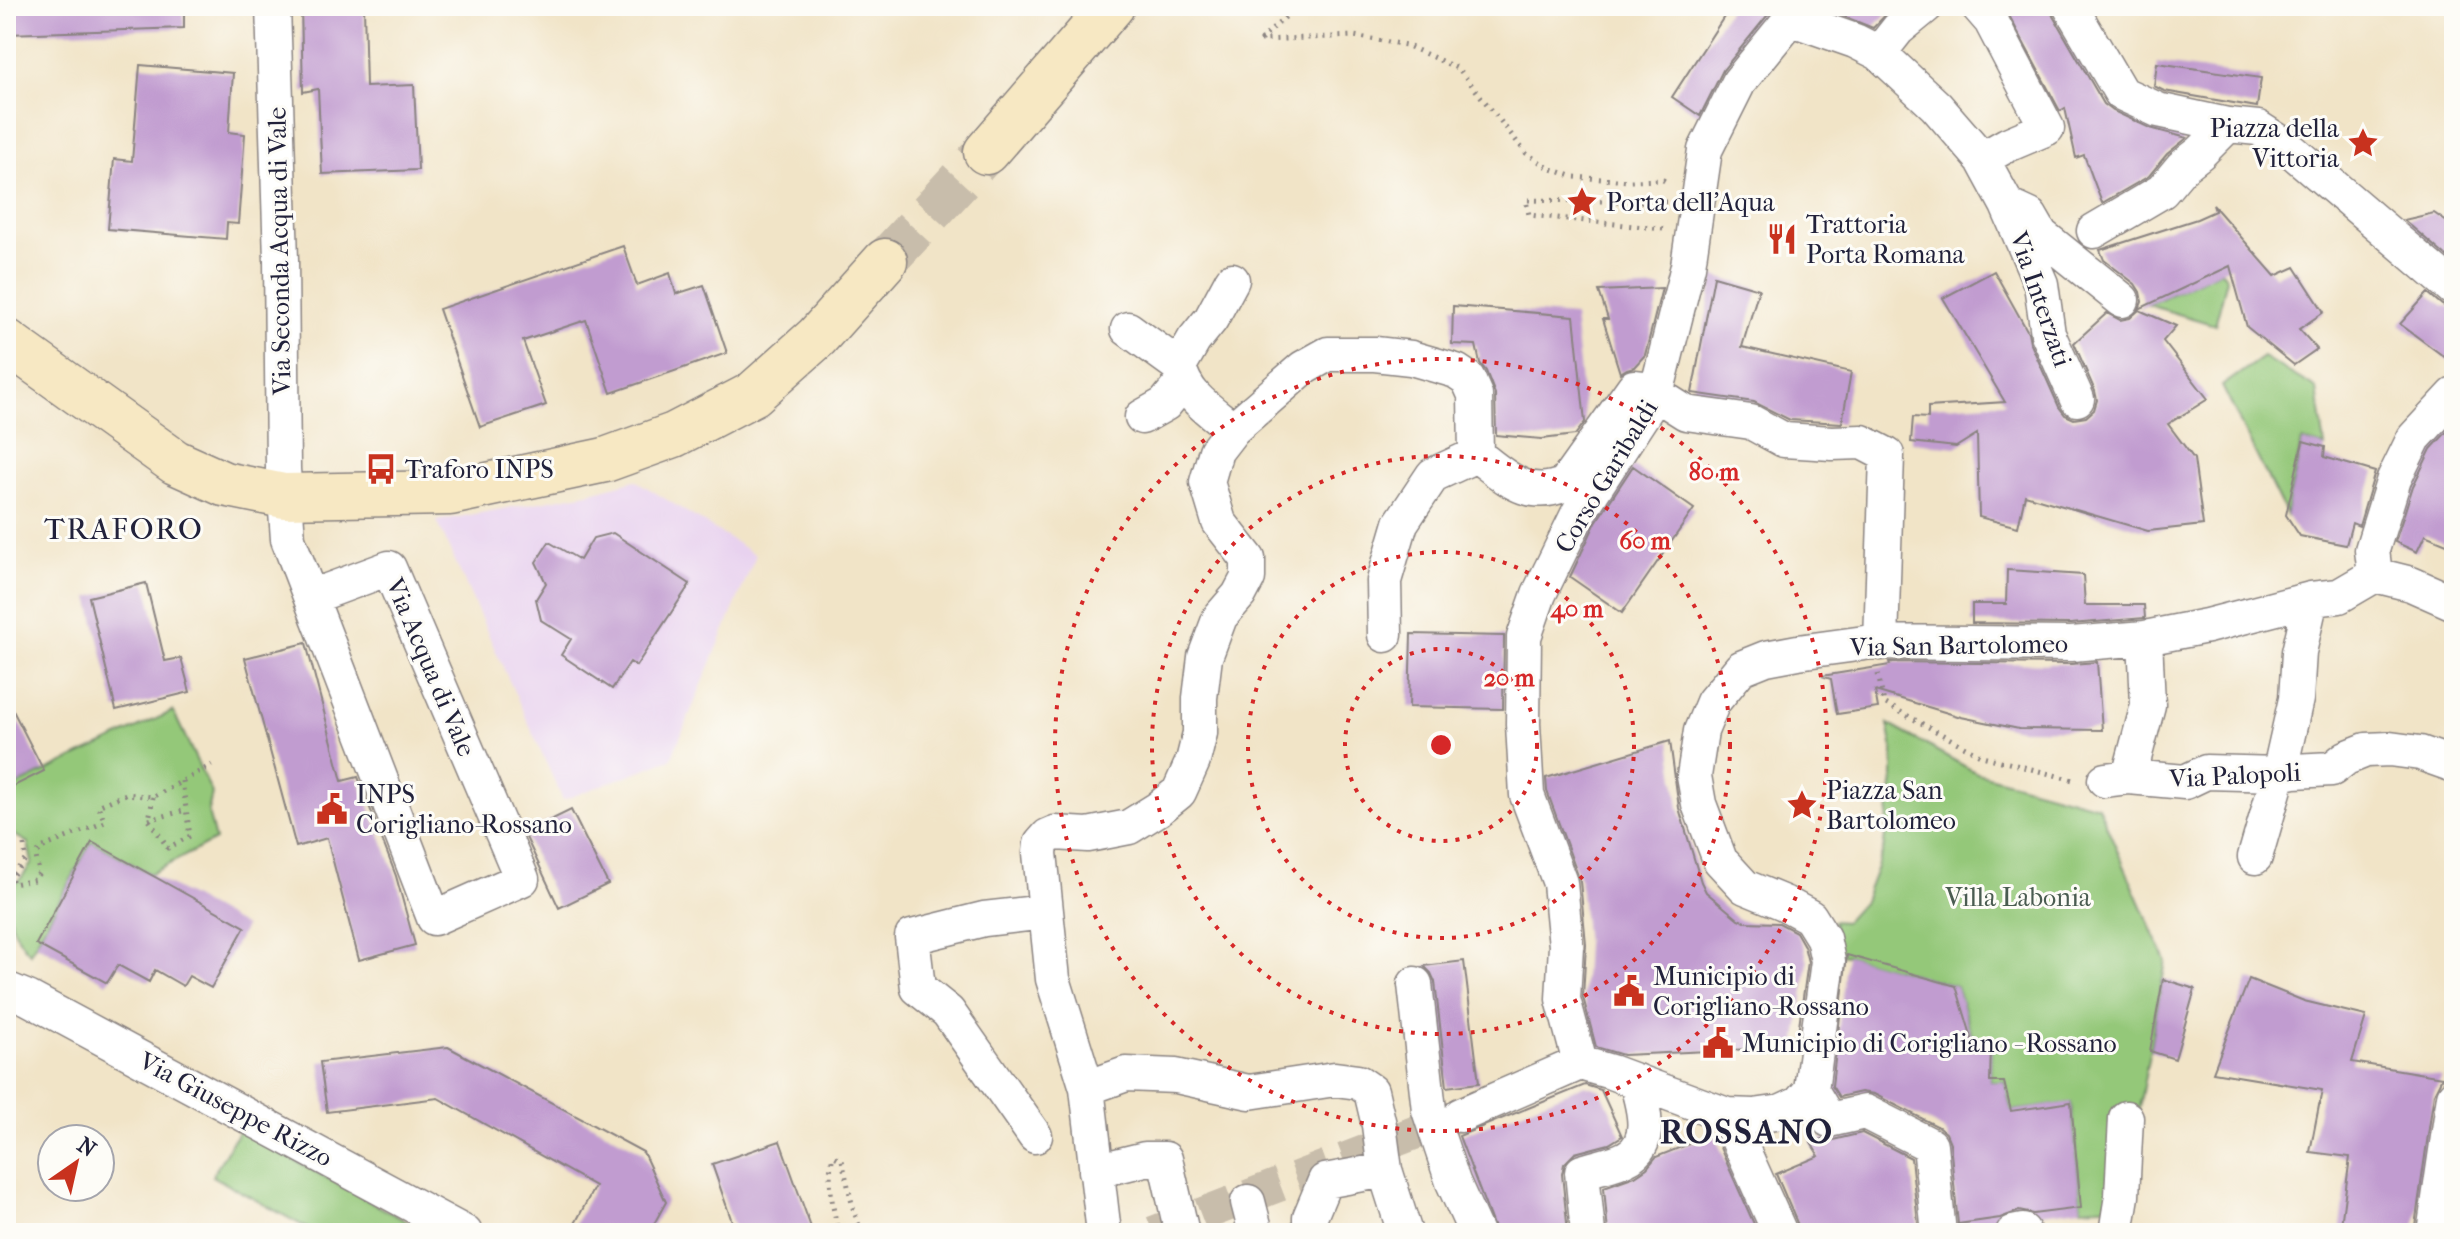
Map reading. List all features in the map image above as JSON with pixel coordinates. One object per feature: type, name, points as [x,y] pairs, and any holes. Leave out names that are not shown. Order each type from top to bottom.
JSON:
[{"type":"main road","points":[[986,152],[1112,6]]},
{"type":"main road","points":[[6,341],[175,462],[224,484],[284,496],[450,493],[605,460],[674,435],[753,394],[817,337],[885,261]]},
{"type":"street","name":"Via Seconda Acqua di Vale","points":[[273,6],[284,496]]},
{"type":"street","points":[[1879,53],[1898,29],[1926,6]]},
{"type":"street","points":[[1978,6],[1991,21],[2047,128],[1982,159]]},
{"type":"street","points":[[2070,6],[2121,93],[2158,110],[2258,128],[2286,146],[2454,289]]},
{"type":"street","name":"Via Interzati","points":[[1796,12],[1879,53],[1936,106],[1982,159],[2007,205],[2041,284],[2048,334],[2077,399]]},
{"type":"street","name":"Corso Garibaldi","points":[[1580,1063],[1563,999],[1566,946],[1560,883],[1527,795],[1523,724],[1524,637],[1539,594],[1579,512],[1656,394],[1688,266],[1705,150],[1739,82],[1796,12]]},
{"type":"street","points":[[2094,231],[2162,191],[2182,167],[2228,125]]},
{"type":"street","points":[[2007,205],[2030,216],[2041,235],[2122,300]]},
{"type":"street","points":[[1142,417],[1165,404],[1194,340],[1211,319],[1232,280]]},
{"type":"street","points":[[1128,329],[1180,375],[1192,394],[1233,429]]},
{"type":"street","points":[[1104,1233],[1087,1088],[1053,979],[1041,844],[1055,833],[1088,835],[1129,827],[1179,792],[1193,761],[1200,733],[1205,657],[1220,617],[1239,595],[1248,578],[1248,559],[1219,522],[1207,482],[1216,451],[1233,429],[1303,368],[1328,354],[1375,354],[1411,358],[1456,371],[1468,379],[1475,395],[1476,455]]},
{"type":"street","points":[[1476,455],[1519,485],[1537,492],[1565,484],[1634,387],[1656,394],[1686,413],[1751,422],[1784,440],[1862,442],[1887,455],[1877,643]]},
{"type":"street","points":[[2454,395],[2414,438],[2394,479],[2372,550],[2375,575],[2411,584],[2454,603]]},
{"type":"street","points":[[1385,635],[1384,581],[1401,523],[1433,475],[1476,455]]},
{"type":"street","name":"Via Acqua di Vale","points":[[284,496],[288,539],[434,918],[522,879],[389,568],[311,597]]},
{"type":"street","name":"Via San Bartolomeo","points":[[1811,1090],[1828,961],[1823,938],[1810,917],[1745,887],[1720,860],[1699,804],[1694,776],[1701,731],[1713,702],[1741,668],[1766,658],[1798,652],[1877,643],[2071,644],[2145,638],[2207,626],[2311,599],[2339,596],[2375,575]]},
{"type":"street","points":[[2255,857],[2296,699],[2299,652],[2311,599]]},
{"type":"street","points":[[2104,780],[2148,705],[2145,638]]},
{"type":"street","name":"Via Palopoli","points":[[2104,780],[2185,782],[2206,772],[2279,774],[2332,769],[2346,758],[2378,749],[2420,753],[2454,765]]},
{"type":"street","points":[[1035,1136],[948,1012],[918,988],[912,937],[984,919],[1045,912]]},
{"type":"street","points":[[1415,984],[1429,1110],[1453,1182],[1476,1233]]},
{"type":"street","name":"Via Giuseppe Rizzo","points":[[6,989],[210,1094],[465,1233]]},
{"type":"street","points":[[1461,1115],[1580,1063],[1727,1115],[1754,1116],[1782,1112],[1799,1104],[1811,1090],[1829,1120],[1865,1112],[1930,1145],[1939,1233]]},
{"type":"street","points":[[1087,1088],[1126,1074],[1176,1076],[1249,1092],[1335,1079],[1358,1082],[1371,1091],[1385,1170],[1405,1233]]},
{"type":"street","points":[[1588,1233],[1582,1172],[1626,1158],[1641,1143],[1645,1132],[1644,1109],[1636,1081]]},
{"type":"street","points":[[2434,1233],[2454,1096]]},
{"type":"street","points":[[1727,1115],[1780,1233]]},
{"type":"street","points":[[2116,1233],[2122,1196],[2126,1118]]},
{"type":"street","points":[[1096,1171],[1145,1159],[1165,1159],[1182,1233]]},
{"type":"street","points":[[1310,1233],[1310,1217],[1325,1181],[1385,1170]]},
{"type":"path","points":[[1297,6],[1261,40],[1354,36],[1406,45],[1459,69],[1526,153],[1549,168],[1574,177],[1663,180],[1677,189]]},
{"type":"path","points":[[1673,202],[1526,200],[1529,215],[1693,233]]},
{"type":"path","points":[[1877,643],[1884,703],[1982,756],[2104,780]]},
{"type":"path","points":[[24,845],[26,859],[11,877],[13,884],[34,880],[39,873],[36,856],[41,848],[105,822],[98,806],[126,794],[153,797],[212,765]]},
{"type":"path","points":[[153,797],[149,820],[168,848],[190,836],[182,781]]},
{"type":"path","points":[[149,820],[186,810]]},
{"type":"path","points":[[839,1233],[830,1175],[830,1162],[834,1156],[842,1160],[862,1233]]},
{"type":"shaded area","points":[[635,480],[756,555],[671,759],[563,800],[437,521],[588,493]]},
{"type":"green space","points":[[2221,270],[2227,279],[2215,325],[2148,305]]},
{"type":"green space","points":[[2263,357],[2317,389],[2325,447],[2302,441],[2286,515],[2222,386]]},
{"type":"green space","points":[[173,711],[212,793],[208,812],[215,840],[150,874],[92,842],[30,953],[15,932],[8,908],[6,891],[32,863],[28,843],[6,830],[6,790]]},
{"type":"green space","name":"Villa Labonia","points":[[1888,724],[1977,773],[2098,806],[2166,961],[2121,1206],[2081,1208],[2071,1103],[2011,1111],[2004,1082],[1990,1082],[1991,1045],[1975,1045],[1956,986],[1838,953],[1833,921],[1845,922],[1864,901],[1883,851],[1893,779],[1893,750]]},
{"type":"green space","points":[[239,1130],[428,1233],[316,1233],[212,1176]]},
{"type":"building","points":[[6,6],[184,6],[184,28],[7,34]]},
{"type":"building","points":[[301,6],[364,6],[366,87],[414,85],[418,170],[322,174],[318,89],[303,92]]},
{"type":"building","points":[[1731,6],[1775,6],[1723,70],[1700,116],[1672,97]]},
{"type":"building","points":[[1831,6],[1894,6],[1873,28],[1843,16]]},
{"type":"building","points":[[2004,6],[2050,6],[2104,104],[2150,128],[2187,138],[2167,154],[2149,176],[2102,203],[2084,155],[2076,158],[2065,108],[2060,111]]},
{"type":"building","points":[[2157,63],[2261,78],[2257,107],[2164,91],[2154,86]]},
{"type":"building","points":[[140,65],[233,73],[229,132],[245,134],[238,224],[227,223],[226,239],[108,229],[114,159],[132,161]]},
{"type":"building","points":[[2213,205],[2275,276],[2295,267],[2324,312],[2299,329],[2317,349],[2294,365],[2247,327],[2230,266],[2139,309],[2142,302],[2135,284],[2104,260],[2100,250],[2197,219],[2215,211]]},
{"type":"building","points":[[2434,213],[2454,227],[2454,263],[2404,220]]},
{"type":"building","points":[[623,246],[637,285],[670,273],[676,294],[704,285],[727,353],[611,393],[586,320],[523,341],[546,405],[480,427],[439,309]]},
{"type":"building","points":[[1994,271],[2028,332],[2059,407],[2065,415],[2074,419],[2086,417],[2094,410],[2097,400],[2074,343],[2107,313],[2120,320],[2130,318],[2139,310],[2176,326],[2163,341],[2208,399],[2168,424],[2194,459],[2203,525],[2148,531],[2025,495],[2018,527],[1979,517],[1977,434],[1956,447],[1911,442],[1913,417],[1928,418],[1928,407],[2005,402],[1943,298]]},
{"type":"building","points":[[1714,276],[1759,289],[1742,347],[1851,372],[1842,423],[1790,420],[1754,402],[1692,393]]},
{"type":"building","points":[[1662,288],[1645,355],[1634,367],[1620,373],[1603,319],[1608,319],[1599,291]]},
{"type":"building","points":[[2428,293],[2442,305],[2454,308],[2454,364],[2400,324]]},
{"type":"building","points":[[1453,306],[1574,316],[1585,422],[1575,435],[1542,439],[1496,435],[1495,394],[1480,363],[1476,345],[1452,344]]},
{"type":"building","points":[[2454,424],[2454,547],[2425,535],[2417,552],[2395,542],[2413,486],[2431,449]]},
{"type":"building","points":[[2303,441],[2325,447],[2324,457],[2375,472],[2359,526],[2352,523],[2346,545],[2300,536],[2286,515]]},
{"type":"building","points":[[1633,466],[1694,509],[1622,613],[1570,577],[1596,522]]},
{"type":"building","points":[[613,533],[690,584],[636,666],[630,662],[612,689],[561,655],[571,639],[541,620],[536,599],[546,583],[536,562],[549,542],[580,560],[593,538]]},
{"type":"building","points":[[2007,570],[2083,575],[2085,605],[2144,605],[2145,618],[2070,624],[1972,623],[1972,604],[2006,604]]},
{"type":"building","points":[[146,583],[165,661],[181,658],[190,692],[116,710],[89,597]]},
{"type":"building","points":[[1411,634],[1504,636],[1503,709],[1409,707]]},
{"type":"building","name":"INPS Corigliano-Rossano","points":[[306,643],[342,781],[358,777],[396,876],[415,945],[359,960],[327,838],[296,847],[245,658]]},
{"type":"building","points":[[1889,662],[2097,662],[2102,730],[2019,729],[1961,717],[1875,691],[1878,708],[1837,714],[1831,679],[1822,676],[1890,665]]},
{"type":"building","points":[[6,697],[44,771],[6,790]]},
{"type":"building","points":[[1670,741],[1679,808],[1706,892],[1738,919],[1779,923],[1796,932],[1804,946],[1808,962],[1796,1047],[1623,1055],[1596,1047],[1583,997],[1586,944],[1580,881],[1547,791],[1546,778]]},
{"type":"building","points":[[571,810],[608,884],[559,908],[524,833]]},
{"type":"building","points":[[92,842],[245,927],[211,988],[189,976],[183,986],[155,970],[149,982],[118,965],[107,983],[36,944]]},
{"type":"building","points":[[1847,955],[1956,986],[1974,1045],[1991,1045],[1990,1082],[2004,1082],[2011,1111],[2071,1102],[2081,1208],[2033,1214],[2019,1211],[2000,1218],[1958,1224],[1950,1143],[1946,1133],[1874,1094],[1861,1092],[1839,1097],[1832,1086]]},
{"type":"building","points":[[1464,961],[1479,1083],[1447,1087],[1435,982],[1424,966]]},
{"type":"building","points":[[2163,979],[2195,989],[2175,1059],[2150,1051]]},
{"type":"building","points":[[2249,979],[2304,1001],[2366,1016],[2352,1062],[2442,1077],[2434,1093],[2414,1233],[2340,1233],[2350,1157],[2310,1152],[2322,1090],[2213,1072]]},
{"type":"building","points":[[448,1047],[643,1152],[666,1202],[649,1233],[570,1233],[595,1186],[438,1098],[327,1112],[320,1062]]},
{"type":"building","points":[[1585,1085],[1601,1090],[1622,1136],[1609,1144],[1575,1153],[1564,1164],[1562,1174],[1568,1233],[1496,1233],[1459,1136]]},
{"type":"building","points":[[1862,1133],[1911,1158],[1919,1233],[1800,1233],[1776,1174],[1819,1156],[1811,1143]]},
{"type":"building","points":[[1714,1134],[1758,1233],[1608,1233],[1604,1187],[1635,1176],[1656,1157]]},
{"type":"building","points":[[780,1141],[813,1233],[736,1233],[712,1164]]},
{"type":"tunnel","points":[[885,261],[986,152]]},
{"type":"tunnel","points":[[1153,1233],[1461,1115]]},
{"type":"place","name":"Piazza della Vittoria","points":[[2363,143]]},
{"type":"place","name":"Porta dell'Aqua","points":[[1582,202]]},
{"type":"place","name":"Trattoria Porta Romana","points":[[1782,239]]},
{"type":"place","name":"Traforo INPS","points":[[381,469]]},
{"type":"place","name":"Piazza San Bartolomeo","points":[[1802,805]]},
{"type":"place","name":"INPS Corigliano-Rossano","points":[[332,809]]},
{"type":"place","name":"Municipio di Corigliano-Rossano","points":[[1629,991]]},
{"type":"place","name":"Municipio di Corigliano - Rossano","points":[[1718,1043]]},
{"type":"district","name":"TRAFORO","points":[[124,529]]},
{"type":"district","name":"ROSSANO","points":[[1747,1131]]}]
